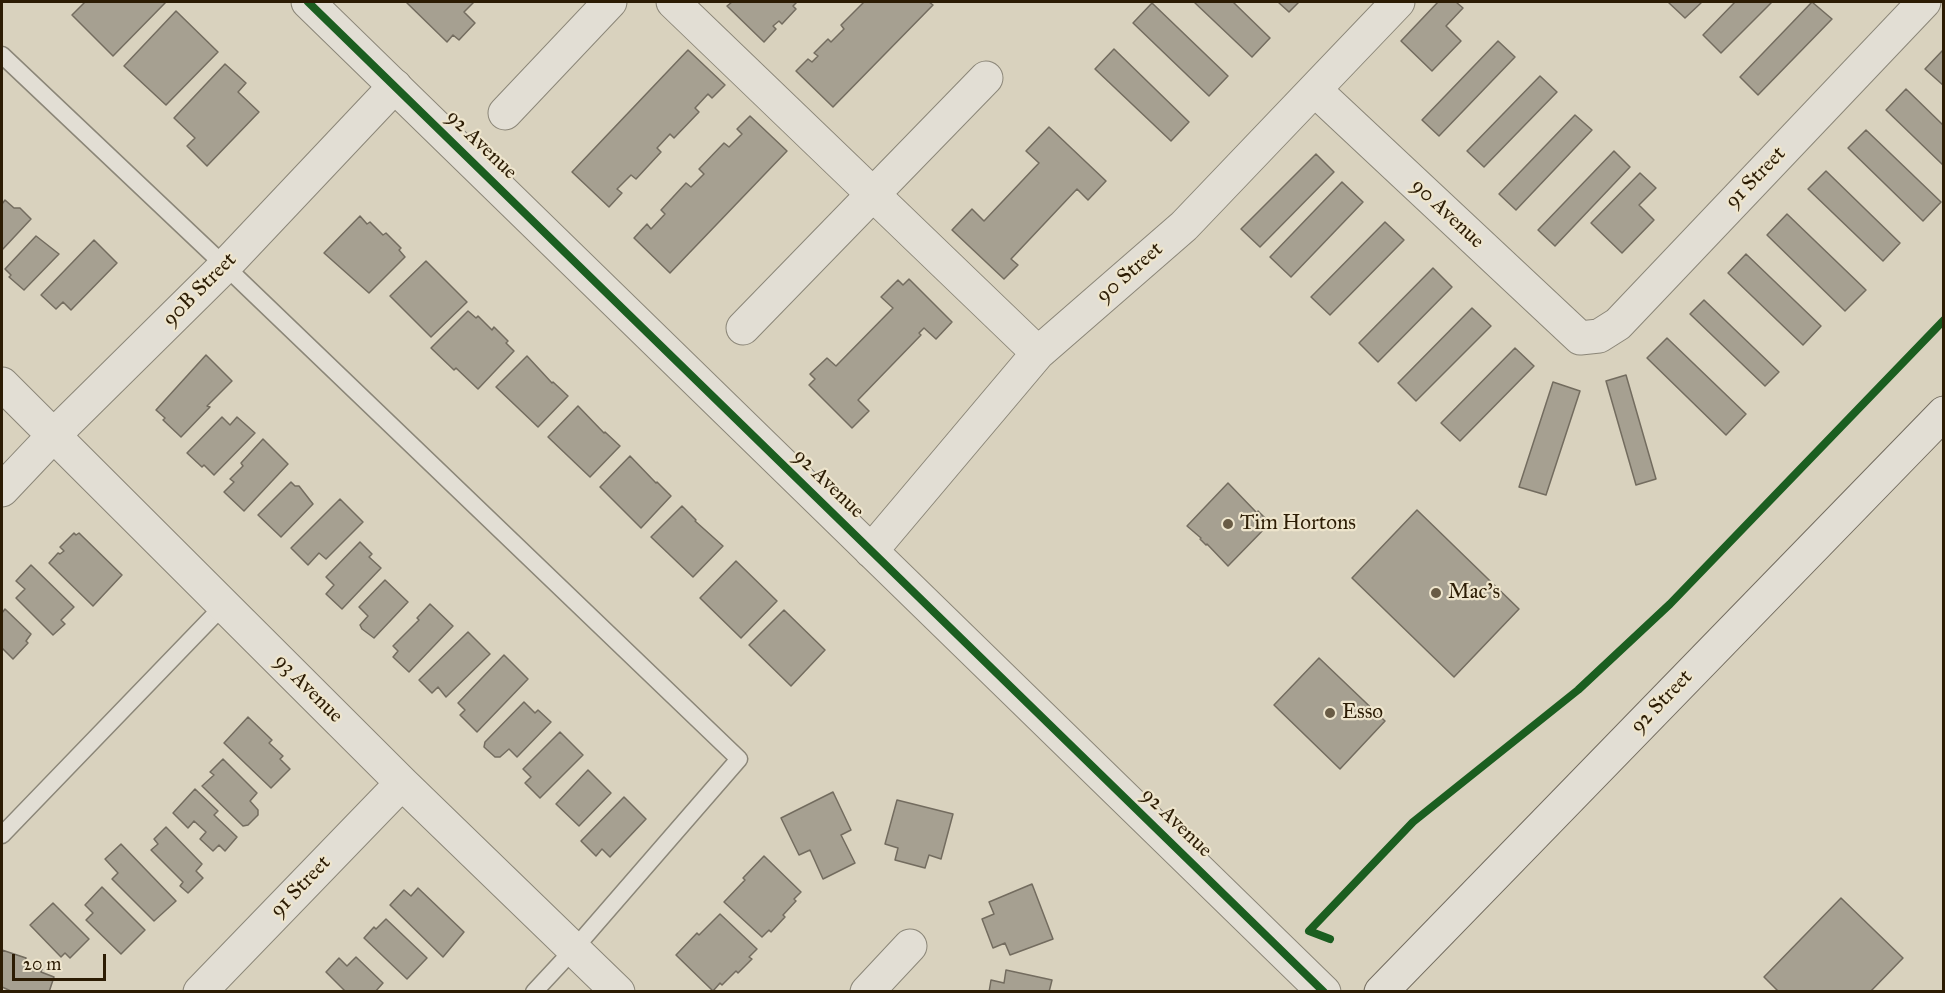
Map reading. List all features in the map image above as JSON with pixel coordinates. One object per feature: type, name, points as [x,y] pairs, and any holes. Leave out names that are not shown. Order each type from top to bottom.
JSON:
[{"type":"street","name":"92 Avenue","points":[[308,2],[1324,992]]},
{"type":"street","points":[[505,113],[610,2]]},
{"type":"street","points":[[674,2],[1038,353]]},
{"type":"street","name":"90 Street","points":[[871,550],[1038,353],[1184,226],[1398,2]]},
{"type":"street","name":"91 Street","points":[[1580,338],[1599,336],[1618,324],[1909,7]]},
{"type":"street","points":[[743,328],[986,78]]},
{"type":"street","name":"90B Street","points":[[2,490],[54,435],[225,266],[395,86]]},
{"type":"street","name":"90 Avenue","points":[[1315,90],[1580,338]]},
{"type":"street","name":"93 Avenue","points":[[2,384],[402,783],[618,992]]},
{"type":"street","name":"92 Street","points":[[1381,992],[1944,413]]},
{"type":"street","name":"91 Street","points":[[200,992],[402,783]]},
{"type":"street","points":[[867,992],[910,946]]},
{"type":"lane","points":[[2,55],[739,759],[534,992]]},
{"type":"lane","points":[[2,835],[224,605]]},
{"type":"building","points":[[85,2],[166,2],[113,56],[72,15]]},
{"type":"building","points":[[406,2],[474,2],[464,12],[475,23],[459,40],[453,35],[447,42]]},
{"type":"building","points":[[732,2],[797,2],[793,6],[796,9],[782,24],[779,21],[773,26],[776,29],[764,42],[727,6]]},
{"type":"building","points":[[864,2],[929,2],[933,5],[833,107],[796,71],[808,59],[812,62],[818,56],[814,53],[828,39],[831,42],[844,29],[841,25]]},
{"type":"building","points":[[1194,2],[1233,2],[1270,38],[1252,57]]},
{"type":"building","points":[[1278,2],[1299,2],[1289,12]]},
{"type":"building","points":[[1438,2],[1456,2],[1463,8],[1446,26],[1461,41],[1432,71],[1401,41]]},
{"type":"building","points":[[1668,2],[1702,2],[1685,18]]},
{"type":"building","points":[[1735,2],[1772,2],[1721,53],[1703,35]]},
{"type":"building","points":[[1812,2],[1832,19],[1758,95],[1740,77]]},
{"type":"building","points":[[1152,3],[1228,76],[1209,96],[1133,23]]},
{"type":"building","points":[[176,11],[218,52],[166,105],[124,66]]},
{"type":"building","points":[[1498,41],[1515,57],[1439,136],[1422,120]]},
{"type":"building","points":[[1114,49],[1189,122],[1171,141],[1095,69]]},
{"type":"building","points":[[688,50],[725,85],[712,98],[708,94],[695,108],[699,112],[674,138],[670,134],[657,148],[661,152],[636,179],[631,175],[617,189],[622,193],[609,207],[572,172]]},
{"type":"building","points":[[1944,50],[1944,86],[1925,69]]},
{"type":"building","points":[[225,64],[246,83],[238,92],[259,112],[207,166],[187,146],[195,138],[174,118]]},
{"type":"building","points":[[1540,76],[1557,92],[1484,167],[1467,151]]},
{"type":"building","points":[[1906,89],[1944,126],[1944,166],[1886,110]]},
{"type":"building","points":[[1575,115],[1592,130],[1516,210],[1499,194]]},
{"type":"building","points":[[750,116],[787,151],[670,273],[634,238],[647,224],[651,229],[665,214],[661,210],[686,183],[691,187],[704,174],[699,169],[724,143],[729,147],[742,134],[737,129]]},
{"type":"building","points":[[1049,127],[1106,181],[1088,200],[1077,189],[1011,259],[1018,265],[1004,279],[952,230],[972,209],[984,221],[1039,163],[1026,151]]},
{"type":"building","points":[[1866,130],[1941,202],[1923,221],[1848,148]]},
{"type":"building","points":[[1614,151],[1630,167],[1555,246],[1538,230]]},
{"type":"building","points":[[1316,154],[1334,172],[1260,247],[1241,229]]},
{"type":"building","points":[[1826,171],[1900,243],[1883,261],[1808,189]]},
{"type":"building","points":[[1640,173],[1656,188],[1639,205],[1654,220],[1622,253],[1591,223]]},
{"type":"building","points":[[1342,182],[1363,202],[1291,277],[1270,257]]},
{"type":"building","points":[[5,200],[14,208],[20,208],[31,219],[2,250],[2,204]]},
{"type":"building","points":[[1787,214],[1866,290],[1845,311],[1767,235]]},
{"type":"building","points":[[360,216],[383,235],[386,233],[401,248],[399,250],[405,257],[369,293],[324,253]]},
{"type":"building","points":[[1385,222],[1404,240],[1330,315],[1311,297]]},
{"type":"building","points":[[36,236],[59,254],[24,290],[9,277],[11,275],[5,269]]},
{"type":"building","points":[[94,240],[117,263],[71,310],[63,302],[56,309],[41,295]]},
{"type":"building","points":[[1746,254],[1821,326],[1803,345],[1728,273]]},
{"type":"building","points":[[426,261],[467,302],[431,337],[390,296]]},
{"type":"building","points":[[1433,268],[1452,287],[1378,362],[1359,343]]},
{"type":"building","points":[[909,279],[952,322],[936,339],[924,328],[919,333],[921,335],[858,400],[869,411],[852,428],[809,385],[815,379],[810,374],[827,358],[836,366],[893,308],[881,297],[898,280],[903,285]]},
{"type":"building","points":[[1704,300],[1779,372],[1765,386],[1690,314]]},
{"type":"building","points":[[1472,308],[1491,326],[1416,401],[1398,383]]},
{"type":"building","points":[[468,311],[476,318],[478,316],[492,330],[494,327],[514,351],[478,389],[431,348]]},
{"type":"building","points":[[1667,338],[1746,414],[1726,435],[1647,358]]},
{"type":"building","points":[[1515,348],[1534,366],[1460,441],[1441,423]]},
{"type":"building","points":[[206,355],[232,381],[181,437],[156,410]]},
{"type":"building","points":[[527,356],[552,383],[568,396],[538,427],[496,387]]},
{"type":"building","points":[[1626,375],[1656,479],[1636,485],[1606,381]]},
{"type":"building","points":[[1553,382],[1580,391],[1546,495],[1519,487]]},
{"type":"building","points":[[578,406],[620,446],[590,477],[548,437]]},
{"type":"building","points":[[222,417],[230,425],[237,417],[255,433],[214,475],[187,453]]},
{"type":"building","points":[[263,439],[288,464],[244,511],[224,492],[234,482],[230,479],[243,466],[241,463]]},
{"type":"building","points":[[630,456],[671,496],[641,528],[600,487]]},
{"type":"building","points":[[291,482],[299,486],[313,504],[281,537],[258,515]]},
{"type":"building","name":"Tim Hortons","points":[[1228,483],[1270,523],[1228,566],[1187,526]]},
{"type":"building","points":[[340,499],[363,522],[326,559],[319,553],[308,565],[291,548]]},
{"type":"building","points":[[682,506],[723,546],[693,577],[651,537]]},
{"type":"building","name":"Mac's","points":[[1417,510],[1519,609],[1454,677],[1352,578]]},
{"type":"building","points":[[74,533],[76,535],[79,533],[122,575],[93,606],[49,563],[58,553],[64,551],[60,547]]},
{"type":"building","points":[[360,542],[372,554],[369,557],[381,568],[342,609],[326,594],[334,585],[326,577]]},
{"type":"building","points":[[736,561],[777,601],[741,638],[700,598]]},
{"type":"building","points":[[31,565],[74,607],[61,620],[65,624],[53,635],[16,598],[25,589],[16,581]]},
{"type":"building","points":[[385,580],[408,602],[374,638],[360,625],[368,616],[359,607]]},
{"type":"building","points":[[430,604],[453,626],[409,672],[393,657],[398,651],[393,646],[419,620],[417,618]]},
{"type":"building","points":[[5,609],[31,634],[26,641],[28,643],[13,659],[2,648],[2,613]]},
{"type":"building","points":[[784,610],[825,650],[791,686],[749,645]]},
{"type":"building","points":[[468,632],[490,654],[446,697],[438,687],[432,693],[419,680]]},
{"type":"building","points":[[504,655],[528,679],[477,732],[460,715],[465,710],[458,703]]},
{"type":"building","name":"Esso","points":[[1319,658],[1385,721],[1340,769],[1274,705]]},
{"type":"building","points":[[524,702],[535,713],[538,710],[551,722],[517,757],[509,749],[500,757],[495,757],[484,747],[485,742]]},
{"type":"building","points":[[248,717],[272,740],[269,743],[283,756],[280,759],[290,769],[271,788],[224,743]]},
{"type":"building","points":[[560,732],[583,755],[540,798],[525,783],[531,777],[523,769]]},
{"type":"building","points":[[223,759],[257,793],[250,801],[258,810],[258,815],[248,825],[243,826],[202,786],[214,775],[210,772]]},
{"type":"building","points":[[588,770],[611,793],[579,826],[556,804]]},
{"type":"building","points":[[195,789],[218,811],[214,815],[237,837],[225,851],[219,845],[213,851],[200,839],[206,832],[194,821],[188,828],[173,813]]},
{"type":"building","points":[[833,792],[851,830],[841,835],[855,863],[823,879],[810,850],[799,855],[781,818]]},
{"type":"building","points":[[624,797],[646,819],[610,857],[602,849],[596,856],[581,841]]},
{"type":"building","points":[[897,800],[953,814],[941,859],[929,855],[925,868],[895,860],[898,848],[885,844]]},
{"type":"building","points":[[166,827],[202,864],[196,871],[203,878],[188,893],[180,886],[183,882],[151,850],[158,844],[154,839]]},
{"type":"building","points":[[121,844],[176,901],[154,921],[112,879],[118,873],[105,859]]},
{"type":"building","points":[[764,856],[801,892],[783,915],[785,917],[771,932],[769,930],[762,937],[724,902]]},
{"type":"building","points":[[1032,884],[1053,939],[1010,955],[1005,943],[993,948],[982,919],[994,914],[989,902]]},
{"type":"building","points":[[102,887],[145,930],[121,954],[86,920],[93,913],[85,905]]},
{"type":"building","points":[[418,888],[464,932],[443,957],[390,905],[404,890],[411,896]]},
{"type":"building","points":[[1841,898],[1903,958],[1870,992],[1779,992],[1764,977]]},
{"type":"building","points":[[53,903],[89,939],[70,958],[65,953],[61,957],[30,925]]},
{"type":"building","points":[[720,914],[757,949],[749,957],[752,959],[738,973],[736,971],[713,991],[676,955]]},
{"type":"building","points":[[386,919],[427,958],[407,979],[364,938]]},
{"type":"building","points":[[2,950],[26,958],[25,962],[54,977],[49,992],[13,992],[2,987]]},
{"type":"building","points":[[356,957],[383,983],[375,992],[346,992],[326,972],[339,958],[347,966]]},
{"type":"building","points":[[1006,970],[1052,980],[1049,992],[989,992],[991,980],[1004,983]]},
{"type":"cycle path","points":[[308,2],[1324,992]]},
{"type":"cycle path","points":[[1330,939],[1309,931],[1413,822],[1578,690],[1670,604],[1944,320]]},
{"type":"place","name":"Tim Hortons","points":[[1228,524]]},
{"type":"place","name":"Mac's","points":[[1436,593]]},
{"type":"place","name":"Esso","points":[[1330,713]]}]
